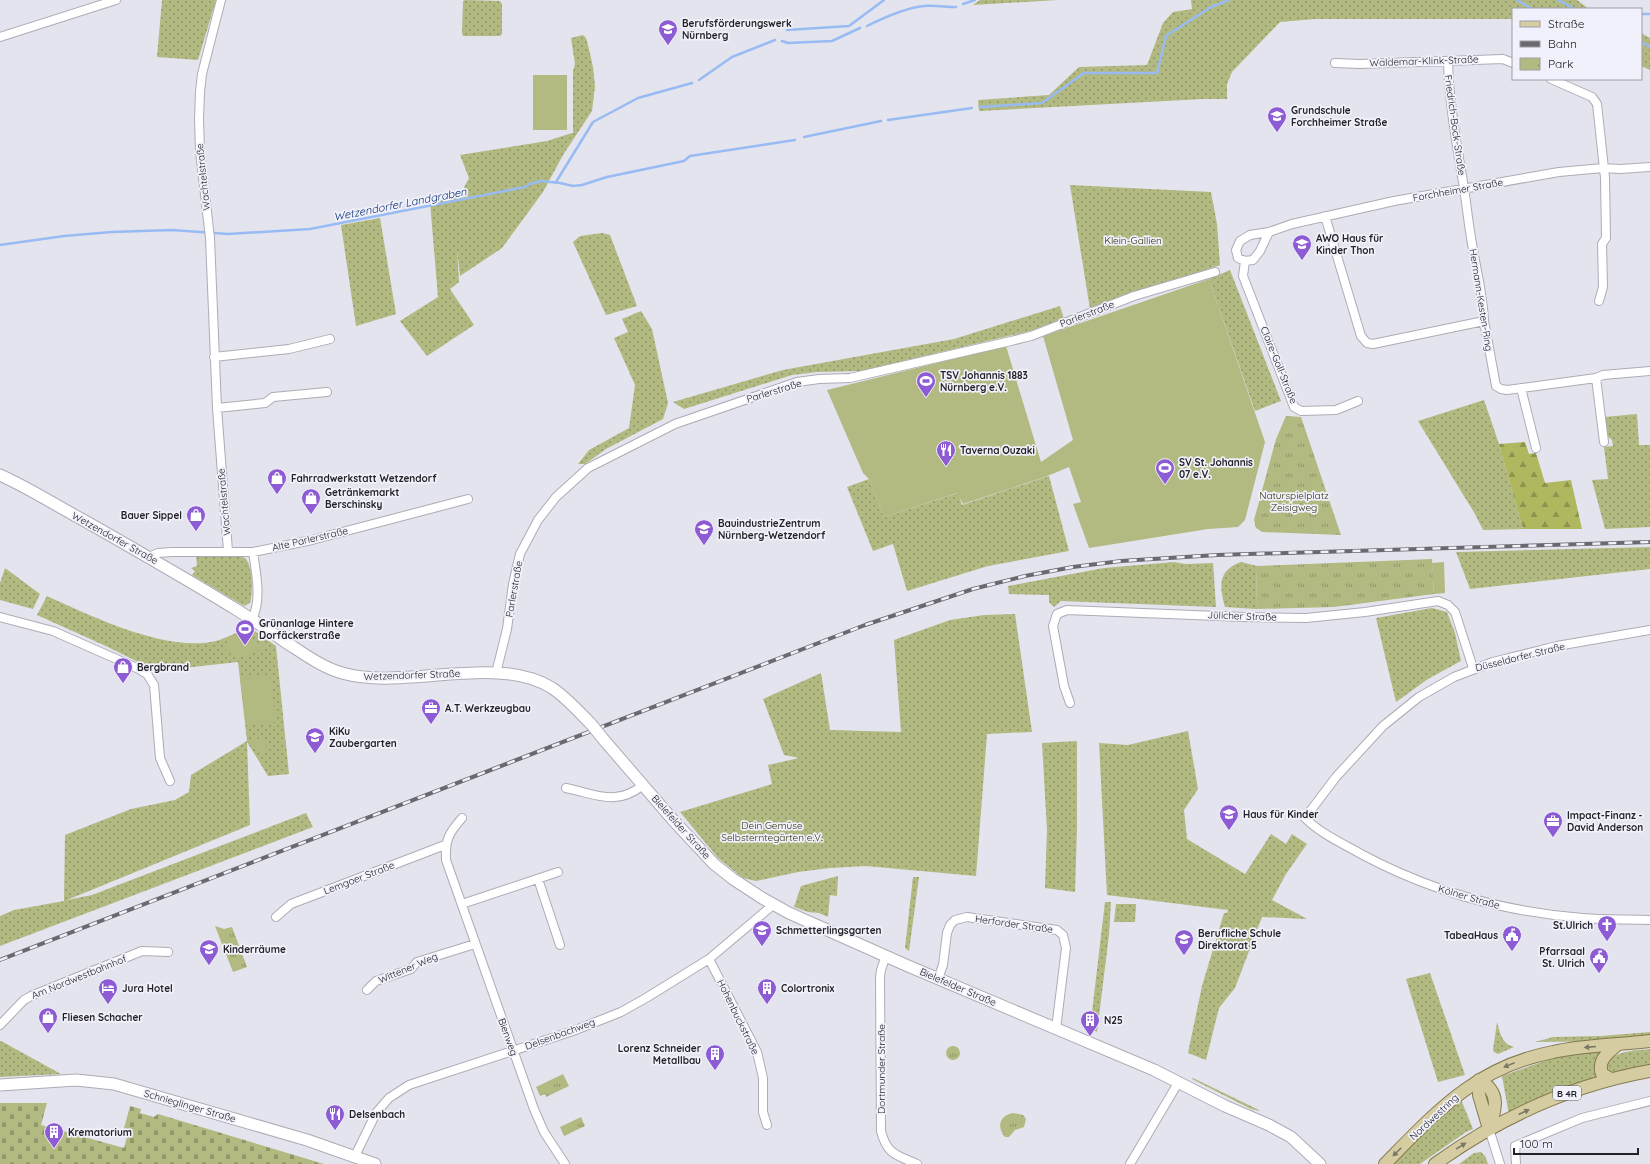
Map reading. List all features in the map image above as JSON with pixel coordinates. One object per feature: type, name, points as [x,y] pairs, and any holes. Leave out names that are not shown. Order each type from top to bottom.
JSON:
[{"type":"main road","name":"Nordwestring","points":[[1385,1164],[1440,1109],[1459,1093],[1479,1080],[1506,1067],[1542,1054],[1568,1049],[1650,1041]]},
{"type":"main road","points":[[1611,1079],[1602,1074],[1600,1064],[1603,1058],[1617,1045]]},
{"type":"main road","name":"B 4R","points":[[1435,1164],[1489,1129],[1560,1096],[1611,1079],[1650,1071]]},
{"type":"main road","points":[[1479,1080],[1490,1088],[1494,1098],[1495,1110],[1489,1129]]},
{"type":"street","points":[[0,37],[116,0]]},
{"type":"street","name":"Wachtelstraße","points":[[221,0],[206,58],[200,92],[198,119],[200,151],[210,238],[214,357],[228,551]]},
{"type":"street","name":"Waldemar-Klink-Straße","points":[[1335,63],[1503,59],[1512,62]]},
{"type":"street","name":"Friedrich-Bock-Straße","points":[[1448,61],[1450,101],[1464,188]]},
{"type":"street","points":[[1553,80],[1592,97],[1597,104],[1605,178],[1606,238],[1602,244],[1603,287],[1599,301]]},
{"type":"street","name":"Forchheimer Straße","points":[[1245,261],[1238,258],[1236,250],[1240,241],[1250,235],[1270,232],[1292,224],[1325,216],[1464,188],[1548,174],[1603,168],[1620,169],[1650,167]]},
{"type":"street","name":"Hermann-Kesten-Ring","points":[[1464,188],[1473,250],[1481,288],[1484,321],[1496,386],[1506,390],[1596,378],[1603,375],[1650,371]]},
{"type":"street","points":[[1325,216],[1361,336],[1367,343],[1373,344],[1484,321]]},
{"type":"street","points":[[1245,261],[1252,260],[1260,251],[1270,232]]},
{"type":"street","name":"Claire-Goll-Straße","points":[[1245,261],[1244,276],[1294,407],[1301,411],[1336,410],[1358,401]]},
{"type":"street","name":"Parlerstraße","points":[[496,673],[507,629],[513,584],[520,554],[542,514],[556,497],[588,468],[675,424],[797,382],[819,379],[850,378],[1031,336],[1134,296],[1214,272]]},
{"type":"street","points":[[214,357],[289,349],[330,339]]},
{"type":"street","points":[[1596,378],[1604,442]]},
{"type":"street","points":[[1521,388],[1536,448]]},
{"type":"street","points":[[217,408],[265,403],[273,397],[327,392]]},
{"type":"street","name":"Wetzendorfer Straße","points":[[0,476],[35,493],[149,557],[252,619],[322,665],[341,673],[353,676],[385,678],[496,673],[527,678],[551,688],[568,701],[591,724],[627,766]]},
{"type":"street","name":"Alte Parlerstraße","points":[[149,557],[164,552],[253,552],[312,540],[468,499]]},
{"type":"street","points":[[252,619],[255,612],[257,599],[253,552]]},
{"type":"street","name":"Jülicher Straße","points":[[1070,703],[1064,686],[1053,626],[1057,614],[1067,610],[1306,618],[1365,612],[1438,601],[1448,605],[1455,612],[1473,668]]},
{"type":"street","points":[[0,617],[53,631],[139,669],[147,674],[154,685],[160,758],[170,782]]},
{"type":"street","name":"Düsseldorfer Straße","points":[[1305,818],[1336,777],[1383,726],[1419,697],[1454,677],[1473,668],[1557,646],[1650,630]]},
{"type":"street","name":"Bielefelder Straße","points":[[627,766],[714,864],[750,891],[773,905],[938,978],[1154,1070],[1178,1083],[1284,1133],[1320,1164]]},
{"type":"street","points":[[566,788],[602,797],[619,797],[632,793],[643,785]]},
{"type":"street","points":[[446,845],[450,833],[462,818]]},
{"type":"street","name":"Kölner Straße","points":[[1305,818],[1315,828],[1377,862],[1413,879],[1463,897],[1520,910],[1563,916],[1650,920]]},
{"type":"street","name":"Bienweg","points":[[446,845],[446,860],[544,1132],[565,1164]]},
{"type":"street","name":"Lemgoer Straße","points":[[276,917],[290,904],[446,845]]},
{"type":"street","points":[[462,904],[558,872]]},
{"type":"street","points":[[538,879],[560,946]]},
{"type":"street","name":"Delsenbachweg","points":[[355,1156],[376,1113],[389,1098],[409,1085],[573,1031],[621,1012],[709,959],[773,905]]},
{"type":"street","name":"Herforder Straße","points":[[938,978],[943,965],[947,933],[954,920],[967,917],[1057,930],[1063,935],[1066,948],[1056,1029]]},
{"type":"street","name":"Wittener Weg","points":[[367,990],[376,981],[410,969],[417,962],[475,944]]},
{"type":"street","name":"Am Nordwestbahnhof","points":[[0,1025],[24,1000],[31,996],[142,951],[168,952]]},
{"type":"street","name":"Dortmunder Straße","points":[[886,955],[880,977],[881,1131],[884,1143],[889,1150],[917,1164]]},
{"type":"street","name":"Hohenbuckstraße","points":[[709,959],[757,1052],[763,1078],[763,1112],[767,1125]]},
{"type":"street","name":"Schnieglinger Straße","points":[[0,1085],[76,1080],[114,1084],[307,1140],[375,1164]]},
{"type":"street","points":[[1130,1164],[1178,1083]]},
{"type":"street","points":[[1516,1164],[1515,1146],[1582,1118],[1650,1101]]},
{"type":"street","points":[[1489,1129],[1500,1164]]},
{"type":"green space","points":[[162,0],[216,0],[198,60],[157,57]]},
{"type":"green space","points":[[980,0],[1058,0],[973,5]]},
{"type":"green space","points":[[1191,0],[1577,0],[1588,8],[1512,8],[1512,19],[1315,19],[1280,22],[1232,72],[1227,84],[1227,99],[979,111],[978,100],[1049,95],[1079,67],[1147,65],[1163,23],[1173,12],[1192,9]]},
{"type":"green space","points":[[463,1],[500,1],[502,4],[502,34],[500,36],[463,36]]},
{"type":"green space","points":[[1642,34],[1650,38],[1650,70],[1642,66]]},
{"type":"green space","points":[[583,35],[586,38],[593,67],[595,86],[592,111],[563,155],[543,192],[502,248],[460,276],[457,250],[459,282],[450,289],[474,325],[427,356],[400,321],[438,297],[430,202],[459,197],[469,178],[460,155],[547,141],[575,132],[573,132],[573,71],[575,64],[571,38]]},
{"type":"green space","points":[[533,75],[567,75],[567,130],[533,130]]},
{"type":"green space","name":"Klein-Gallien","points":[[1070,185],[1211,192],[1217,224],[1220,265],[1090,309]]},
{"type":"green space","points":[[380,218],[396,314],[356,326],[341,225]]},
{"type":"green space","points":[[602,233],[610,235],[637,306],[606,315],[573,242],[580,236]]},
{"type":"green space","points":[[1230,270],[1281,401],[1255,411],[1209,279]]},
{"type":"green space","name":"TSV Johannis 1883 Nürnberg e.V.","points":[[1209,279],[1265,442],[1245,520],[1238,527],[1208,529],[1089,548],[1073,504],[1081,502],[1069,467],[1045,477],[963,504],[957,493],[884,517],[869,479],[863,473],[827,390],[1006,346],[1041,462],[1073,440],[1043,336]]},
{"type":"green space","points":[[1060,306],[1064,319],[1030,331],[861,371],[817,372],[792,375],[684,409],[673,402],[783,370],[954,339]]},
{"type":"green space","points":[[641,311],[652,329],[668,403],[663,419],[606,449],[585,464],[578,464],[589,450],[629,428],[635,385],[614,338],[628,332],[622,319]]},
{"type":"green space","points":[[1484,400],[1499,444],[1523,529],[1483,530],[1475,514],[1418,421]]},
{"type":"green space","points":[[1637,414],[1639,445],[1650,445],[1650,527],[1605,529],[1592,480],[1608,479],[1604,447],[1613,446],[1612,440],[1607,436],[1604,417]]},
{"type":"green space","name":"Naturspielplatz Zeisigweg","points":[[1286,416],[1301,417],[1341,535],[1262,532],[1256,528],[1254,520],[1276,439]]},
{"type":"green space","points":[[1525,442],[1529,454],[1536,453],[1545,483],[1571,480],[1582,529],[1523,529],[1499,444]]},
{"type":"green space","points":[[1049,476],[1069,551],[988,566],[907,591],[893,544],[873,551],[847,487],[869,479],[884,517],[958,493],[962,505]]},
{"type":"green space","points":[[1650,547],[1650,569],[1470,589],[1456,552]]},
{"type":"green space","points":[[196,556],[239,556],[245,558],[250,567],[251,573],[252,593],[250,603],[244,606],[192,575],[195,571],[191,568],[197,566]]},
{"type":"green space","points":[[1432,559],[1434,594],[1334,607],[1256,609],[1257,566]]},
{"type":"green space","points":[[1174,562],[1185,564],[1213,563],[1216,607],[1061,601],[1054,607],[1049,602],[1049,595],[1009,594],[1008,586],[1104,568]]},
{"type":"green space","points":[[1241,562],[1257,566],[1256,609],[1225,607],[1221,586],[1224,574],[1233,565]]},
{"type":"green space","points":[[1444,562],[1445,593],[1434,594],[1432,563]]},
{"type":"green space","points":[[5,568],[40,594],[33,609],[0,600],[0,583]]},
{"type":"green space","points":[[47,596],[107,622],[153,637],[175,642],[196,643],[216,641],[249,627],[276,646],[289,774],[268,776],[247,742],[250,825],[67,900],[92,895],[306,813],[313,827],[0,946],[0,916],[14,910],[64,901],[65,835],[131,809],[175,800],[189,792],[191,775],[247,741],[238,662],[156,671],[108,647],[37,615]]},
{"type":"green space","points":[[1432,608],[1447,612],[1455,633],[1461,661],[1428,679],[1396,702],[1376,618]]},
{"type":"green space","name":"Dein Gemüse Selbsterntegärten e.V.","points":[[1015,614],[1032,732],[987,734],[976,876],[866,866],[798,872],[756,881],[743,878],[718,858],[680,812],[772,784],[768,765],[799,758],[784,755],[763,699],[821,673],[830,730],[901,732],[894,640],[950,620],[984,615]]},
{"type":"green space","name":"Grünanlage Hintere Dorfäckerstraße","points":[[240,633],[266,647],[242,657],[226,652],[226,644],[229,637]]},
{"type":"green space","points":[[270,675],[276,722],[246,725],[240,678]]},
{"type":"green space","points":[[1188,731],[1198,789],[1184,810],[1187,839],[1245,874],[1271,834],[1286,844],[1292,834],[1307,844],[1286,874],[1272,900],[1307,919],[1262,917],[1235,988],[1219,1008],[1206,1060],[1188,1053],[1202,986],[1224,913],[1227,913],[1228,910],[1107,895],[1099,743],[1128,745]]},
{"type":"green space","points":[[261,737],[269,750],[260,755],[252,742]]},
{"type":"green space","points":[[1077,741],[1075,892],[1045,888],[1047,830],[1042,743]]},
{"type":"green space","points":[[838,876],[837,896],[830,895],[828,917],[819,913],[808,912],[794,907],[801,886]]},
{"type":"green space","points":[[913,877],[919,877],[909,951],[905,948]]},
{"type":"green space","points":[[1105,902],[1111,902],[1109,935],[1097,1032],[1090,1029]]},
{"type":"green space","points":[[1116,904],[1136,904],[1135,922],[1114,922]]},
{"type":"green space","points":[[215,926],[224,929],[232,927],[247,967],[233,972]]},
{"type":"green space","points":[[1430,973],[1465,1075],[1438,1082],[1406,979]]},
{"type":"green space","points":[[1497,1022],[1504,1041],[1510,1046],[1514,1047],[1498,1054],[1493,1050]]},
{"type":"green space","points":[[1650,1032],[1650,1036],[1602,1041],[1535,1042],[1553,1037],[1601,1036]]},
{"type":"green space","points":[[1,1041],[61,1074],[0,1077]]},
{"type":"green space","points":[[950,1046],[956,1046],[960,1050],[960,1056],[956,1060],[950,1060],[946,1056],[946,1050]]},
{"type":"green space","points":[[1650,1049],[1650,1067],[1611,1075],[1607,1073],[1605,1064],[1615,1056],[1625,1052]]},
{"type":"green space","points":[[1608,1050],[1595,1063],[1597,1079],[1509,1115],[1502,1076],[1558,1056]]},
{"type":"green space","points":[[563,1074],[569,1086],[546,1097],[545,1094],[540,1096],[536,1087]]},
{"type":"green space","points":[[1193,1078],[1261,1111],[1251,1109],[1192,1079]]},
{"type":"green space","points":[[1460,1097],[1473,1129],[1466,1132],[1420,1164],[1390,1164]]},
{"type":"green space","points":[[0,1103],[47,1103],[41,1125],[124,1148],[128,1133],[123,1132],[130,1106],[141,1109],[140,1113],[154,1117],[158,1114],[324,1164],[0,1164]]},
{"type":"green space","points":[[1013,1113],[1023,1115],[1026,1119],[1024,1127],[1015,1130],[1009,1137],[1005,1137],[1000,1126],[1002,1119]]},
{"type":"green space","points":[[581,1117],[585,1126],[564,1136],[560,1127]]},
{"type":"green space","points":[[1481,1152],[1485,1156],[1488,1164],[1459,1164],[1474,1153]]},
{"type":"waterway","name":"Wetzendorfer Landgraben","points":[[787,30],[849,26],[884,0]]},
{"type":"waterway","points":[[963,4],[975,0]]},
{"type":"waterway","name":"Wetzendorfer Landgraben","points":[[980,107],[1042,103],[1084,73],[1157,73],[1166,36],[1211,7],[1229,0]]},
{"type":"waterway","name":"Wetzendorfer Landgraben","points":[[1517,0],[1530,8]]},
{"type":"waterway","name":"Wetzendorfer Landgraben","points":[[1558,0],[1573,8]]},
{"type":"waterway","points":[[867,26],[895,13],[917,7],[956,7]]},
{"type":"waterway","name":"Wetzendorfer Landgraben","points":[[1642,14],[1650,14]]},
{"type":"waterway","points":[[782,41],[788,43],[832,41],[860,28]]},
{"type":"waterway","points":[[699,80],[732,57],[775,40]]},
{"type":"waterway","name":"Wetzendorfer Landgraben","points":[[1642,43],[1650,47]]},
{"type":"waterway","points":[[556,182],[593,122],[638,98],[692,83]]},
{"type":"waterway","name":"Wetzendorfer Landgraben","points":[[888,120],[972,108]]},
{"type":"waterway","name":"Wetzendorfer Landgraben","points":[[804,137],[881,121]]},
{"type":"waterway","name":"Wetzendorfer Landgraben","points":[[0,245],[64,236],[112,232],[172,230],[228,234],[310,229],[525,187],[541,181],[573,186],[582,185],[607,177],[684,161],[690,156],[795,140]]},
{"type":"railway","points":[[0,960],[865,625],[973,589],[1025,576],[1073,567],[1121,561],[1217,555],[1650,542]]},
{"type":"place","name":"Berufsförderungswerk Nürnberg","points":[[668,46]]},
{"type":"place","name":"Grundschule Forchheimer Straße","points":[[1277,133]]},
{"type":"place","name":"AWO Haus für Kinder Thon","points":[[1302,261]]},
{"type":"place","name":"TSV Johannis 1883 Nürnberg e.V.","points":[[926,398]]},
{"type":"place","name":"Taverna Ouzaki","points":[[946,467]]},
{"type":"place","name":"SV St. Johannis 07 e.V.","points":[[1165,485]]},
{"type":"place","name":"Fahrradwerkstatt Wetzendorf","points":[[277,495]]},
{"type":"place","name":"Getränkemarkt Berschinsky","points":[[311,515]]},
{"type":"place","name":"Bauer Sippel","points":[[196,532]]},
{"type":"place","name":"BauindustrieZentrum Nürnberg-Wetzendorf","points":[[704,546]]},
{"type":"place","name":"Grünanlage Hintere Dorfäckerstraße","points":[[245,646]]},
{"type":"place","name":"Bergbrand","points":[[123,684]]},
{"type":"place","name":"A.T. Werkzeugbau","points":[[431,725]]},
{"type":"place","name":"KiKu Zaubergarten","points":[[315,754]]},
{"type":"place","name":"Haus für Kinder","points":[[1229,831]]},
{"type":"place","name":"Impact-Finanz - David Anderson","points":[[1553,838]]},
{"type":"place","name":"St.Ulrich","points":[[1607,942]]},
{"type":"place","name":"Schmetterlingsgarten","points":[[762,947]]},
{"type":"place","name":"TabeaHaus","points":[[1512,952]]},
{"type":"place","name":"Berufliche Schule Direktorat 5","points":[[1184,956]]},
{"type":"place","name":"Kinderräume","points":[[209,966]]},
{"type":"place","name":"Pfarrsaal St. Ulrich","points":[[1599,974]]},
{"type":"place","name":"Jura Hotel","points":[[108,1005]]},
{"type":"place","name":"Colortronix","points":[[767,1005]]},
{"type":"place","name":"Fliesen Schacher","points":[[48,1034]]},
{"type":"place","name":"N25","points":[[1090,1037]]},
{"type":"place","name":"Lorenz Schneider Metallbau","points":[[715,1071]]},
{"type":"place","name":"Delsenbach","points":[[335,1131]]},
{"type":"place","name":"Krematorium","points":[[54,1149]]}]
